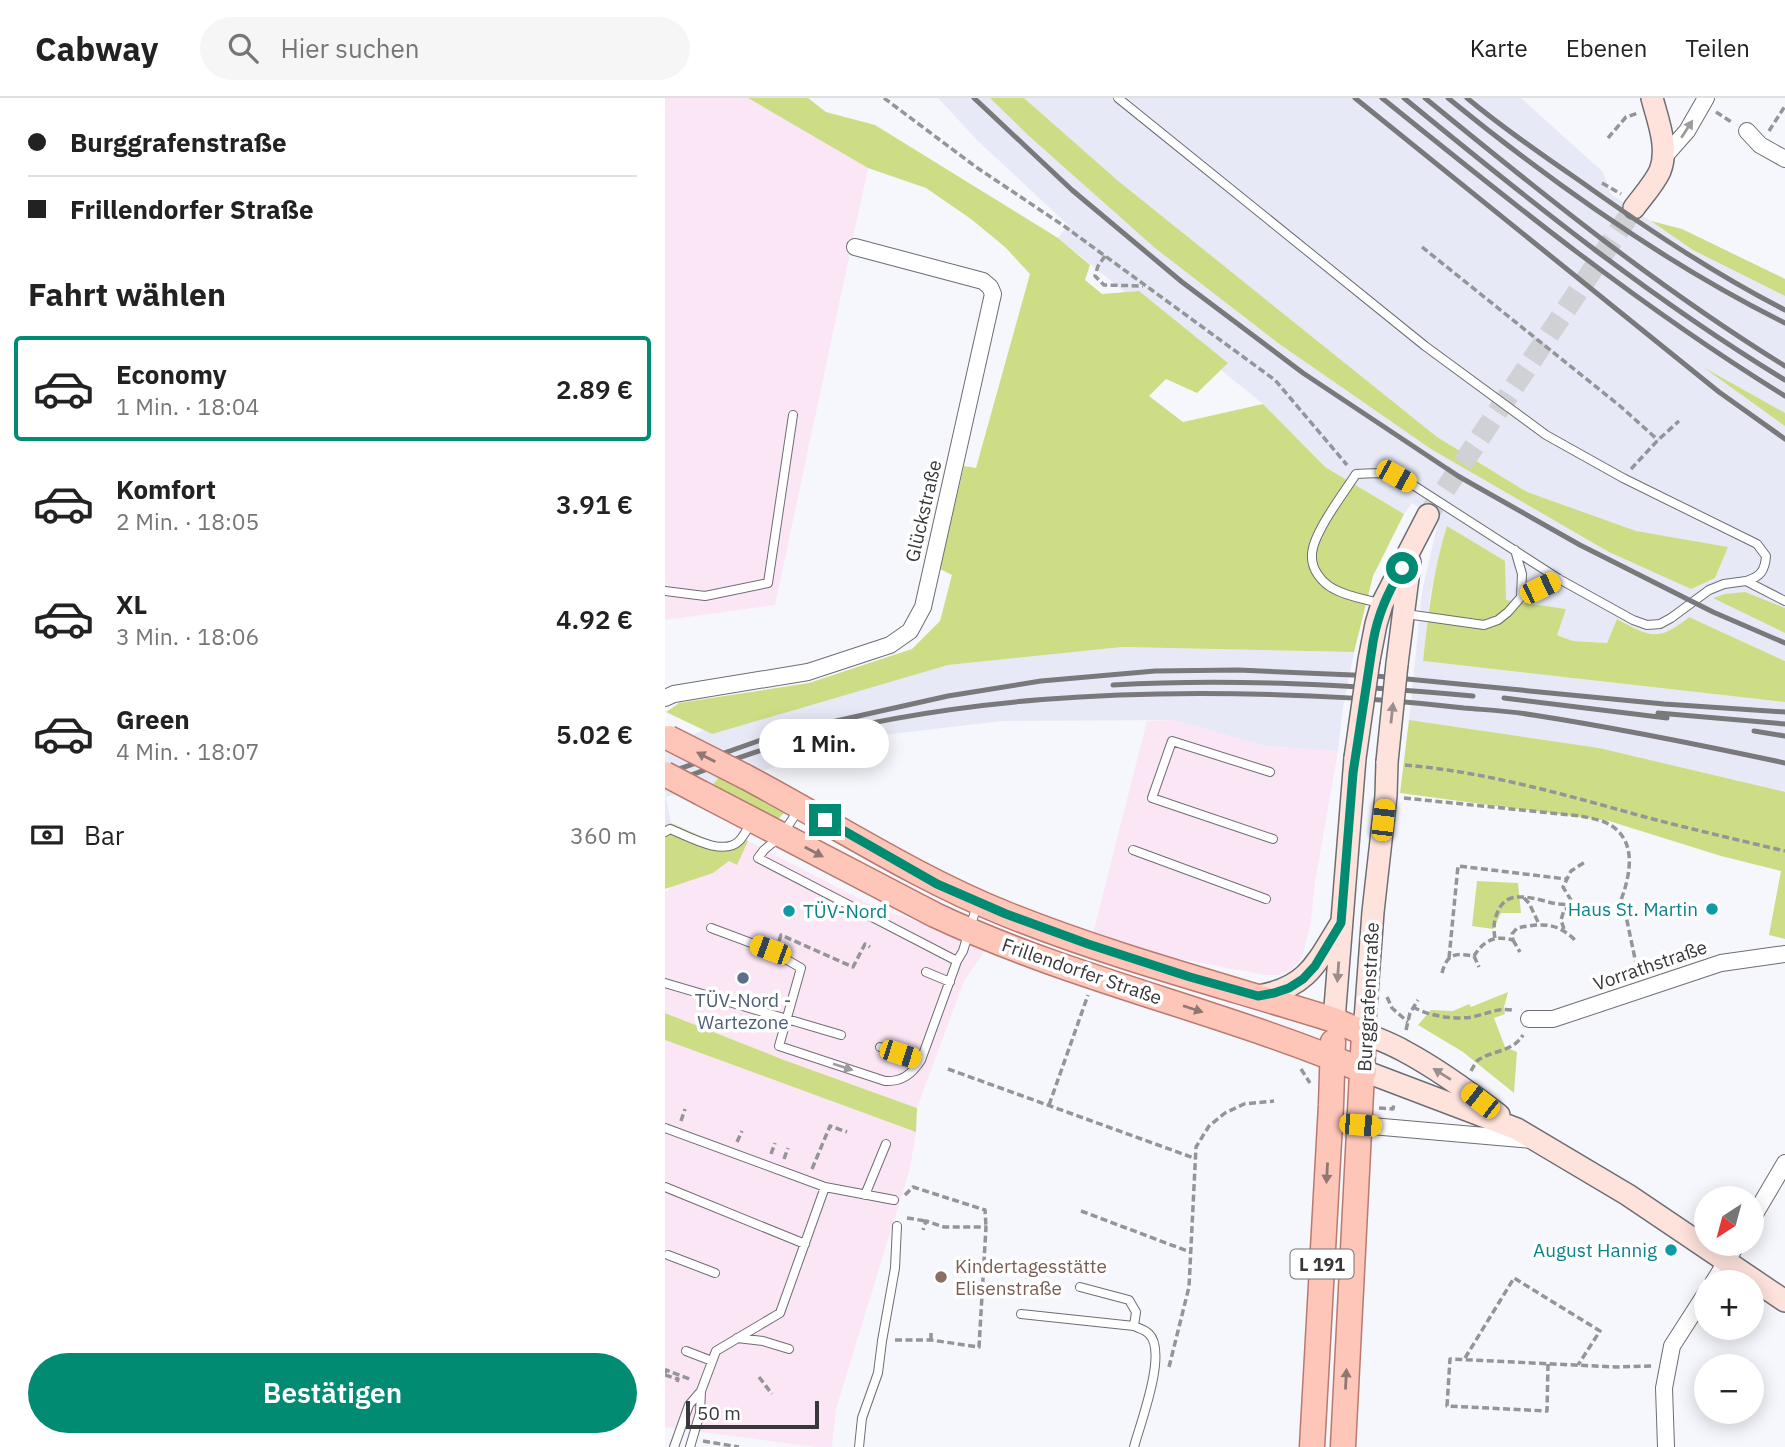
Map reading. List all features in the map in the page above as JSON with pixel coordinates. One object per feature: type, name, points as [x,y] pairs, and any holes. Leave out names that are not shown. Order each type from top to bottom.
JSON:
[{"type":"main road","points":[[1634,208],[1659,173],[1664,157],[1663,141],[1652,98]]},
{"type":"main road","name":"Burggrafenstraße","points":[[1313,1447],[1334,1020],[1355,758],[1376,624],[1382,604],[1428,515]]},
{"type":"main road","name":"Burggrafenstraße","points":[[1343,1447],[1364,1033],[1373,912],[1411,549]]},
{"type":"main road","name":"Frillendorfer Straße","points":[[667,736],[801,806],[897,863],[1006,914],[1190,977],[1334,1020],[1402,1050],[1462,1087],[1517,1129],[1694,1232]]},
{"type":"main road","name":"Frillendorfer Straße","points":[[665,774],[969,931],[1058,965],[1295,1043],[1517,1129]]},
{"type":"main road","points":[[1258,996],[1281,991],[1303,979],[1315,966],[1341,923]]},
{"type":"main road","name":"Frillendorfer Straße","points":[[1735,1256],[1785,1301]]},
{"type":"street","points":[[1664,157],[1687,131],[1706,98]]},
{"type":"street","points":[[1744,129],[1760,145],[1785,159]]},
{"type":"street","name":"Glückstraße","points":[[665,698],[674,694],[808,672],[890,645],[910,631],[923,607],[993,295],[990,287],[983,281],[855,247]]},
{"type":"street","name":"Vorrathstraße","points":[[1529,1019],[1553,1019],[1721,963],[1785,954]]},
{"type":"street","name":"Frillendorfer Straße","points":[[1360,1125],[1538,1141]]},
{"type":"street","points":[[1764,1199],[1785,1163]]},
{"type":"street","points":[[1666,1447],[1664,1388],[1672,1346],[1694,1312]]},
{"type":"lane","points":[[1118,98],[1425,346],[1546,435],[1623,478],[1757,544],[1766,556],[1766,567],[1756,578],[1724,584],[1709,590],[1671,618],[1660,624],[1647,625],[1559,579],[1396,476],[1380,472],[1356,474],[1317,536],[1311,555],[1316,573],[1330,588],[1382,604]]},
{"type":"lane","points":[[665,591],[705,596],[768,583],[793,415]]},
{"type":"lane","points":[[1515,550],[1522,574],[1521,597]]},
{"type":"lane","points":[[1404,613],[1484,625],[1498,620],[1521,597],[1559,579]]},
{"type":"lane","points":[[1746,582],[1785,601]]},
{"type":"lane","points":[[1270,772],[1172,741],[1152,798],[1273,839]]},
{"type":"lane","points":[[801,806],[782,835],[758,858],[957,961]]},
{"type":"lane","points":[[665,832],[670,830],[725,848],[738,842],[753,820]]},
{"type":"lane","points":[[1133,850],[1266,899]]},
{"type":"lane","points":[[711,928],[733,942],[773,952],[801,968],[779,1046],[885,1081],[896,1082],[914,1071],[921,1060],[963,951],[978,902]]},
{"type":"lane","points":[[770,962],[773,952]]},
{"type":"lane","points":[[926,972],[950,982]]},
{"type":"lane","points":[[665,983],[716,995],[786,1020],[841,1035]]},
{"type":"lane","points":[[880,1047],[921,1060]]},
{"type":"lane","points":[[665,1128],[825,1187],[894,1200]]},
{"type":"lane","points":[[865,1195],[886,1144]]},
{"type":"lane","points":[[690,1447],[700,1413],[702,1388],[716,1351],[780,1313],[825,1187]]},
{"type":"lane","points":[[665,1188],[804,1244]]},
{"type":"lane","points":[[859,1447],[862,1418],[878,1373],[881,1341],[895,1268],[897,1226]]},
{"type":"lane","points":[[668,1255],[715,1273]]},
{"type":"lane","points":[[1080,1287],[1129,1300],[1136,1312],[1134,1326]]},
{"type":"lane","points":[[1021,1314],[1134,1326],[1149,1334],[1154,1343],[1156,1359],[1153,1382],[1134,1447]]},
{"type":"lane","points":[[737,1338],[763,1341],[789,1349]]},
{"type":"lane","points":[[686,1351],[712,1361]]},
{"type":"lane","points":[[674,1447],[689,1405],[702,1388]]},
{"type":"path","points":[[884,98],[976,167],[1064,226],[1275,380],[1356,474]]},
{"type":"path","points":[[1760,145],[1785,106]]},
{"type":"path","points":[[1718,114],[1744,129]]},
{"type":"path","points":[[1608,138],[1626,117],[1630,116]]},
{"type":"path","points":[[1422,247],[1620,406],[1658,440]]},
{"type":"path","points":[[1105,256],[1098,265],[1095,276],[1104,285],[1145,286]]},
{"type":"path","points":[[1623,478],[1679,421]]},
{"type":"path","points":[[1387,763],[1435,767],[1507,781],[1785,851]]},
{"type":"path","points":[[1386,796],[1580,816],[1609,824],[1618,831],[1630,851],[1627,876],[1618,908]]},
{"type":"path","points":[[1574,905],[1563,887],[1571,871],[1585,862]]},
{"type":"path","points":[[1449,958],[1458,866],[1566,879]]},
{"type":"path","points":[[1495,938],[1494,921],[1500,905],[1506,899],[1531,897],[1556,903],[1618,908],[1628,922],[1642,989]]},
{"type":"path","points":[[1524,898],[1539,924]]},
{"type":"path","points":[[1574,905],[1564,910],[1562,920],[1564,929],[1576,941]]},
{"type":"path","points":[[1520,952],[1512,934],[1517,928],[1539,924],[1564,929]]},
{"type":"path","points":[[773,952],[781,935],[853,967],[865,944],[870,947]]},
{"type":"path","points":[[1474,956],[1479,947],[1489,939],[1502,937],[1513,940]]},
{"type":"path","points":[[1442,973],[1449,958],[1459,953],[1474,956]]},
{"type":"path","points":[[1474,956],[1479,967]]},
{"type":"path","points":[[1049,1105],[1095,977]]},
{"type":"path","points":[[1413,1007],[1424,1013],[1457,1018],[1509,1009],[1529,1019],[1520,1041],[1476,1061],[1462,1087]]},
{"type":"path","points":[[948,1069],[1195,1158]]},
{"type":"path","points":[[1167,1376],[1189,1287],[1196,1147],[1209,1126],[1225,1113],[1244,1104],[1274,1101]]},
{"type":"path","points":[[816,1158],[830,1126],[847,1132]]},
{"type":"path","points":[[881,1341],[931,1340],[979,1347],[984,1285],[985,1210],[913,1187],[906,1194],[903,1206]]},
{"type":"path","points":[[1081,1210],[1190,1252]]},
{"type":"path","points":[[923,1230],[926,1222],[944,1227],[986,1227]]},
{"type":"path","points":[[961,1226],[961,1232]]},
{"type":"path","points":[[943,1234],[944,1227]]},
{"type":"path","points":[[977,1256],[985,1258]]},
{"type":"path","points":[[1465,1359],[1514,1278],[1600,1331],[1578,1365]]},
{"type":"path","points":[[976,1284],[984,1285]]},
{"type":"path","points":[[974,1313],[982,1314]]},
{"type":"path","points":[[931,1340],[932,1331]]},
{"type":"path","points":[[911,1332],[911,1339]]},
{"type":"path","points":[[952,1343],[953,1335]]},
{"type":"path","points":[[1548,1364],[1546,1411],[1447,1406],[1450,1359],[1616,1367],[1668,1366]]},
{"type":"path","points":[[677,1382],[678,1379],[665,1374],[666,1370],[702,1388]]},
{"type":"path","points":[[759,1377],[772,1394]]},
{"type":"shaded area","points":[[665,98],[748,98],[868,168],[775,605],[665,620]]},
{"type":"shaded area","points":[[938,98],[1521,98],[1603,172],[1611,194],[1651,221],[1682,229],[1785,279],[1785,661],[1689,617],[1673,629],[1657,635],[1639,631],[1618,619],[1607,643],[1573,641],[1556,634],[1566,609],[1505,600],[1448,527],[1430,596],[1423,661],[1785,702],[1785,831],[1405,760],[1422,592],[1438,521],[1412,503],[1404,514],[1324,467],[1263,404],[1058,238],[1068,225],[977,140]]},
{"type":"shaded area","points":[[1122,647],[1354,652],[1338,751],[1265,746],[1174,720],[1003,721],[874,736],[737,779],[666,797],[671,823],[665,825],[665,747],[708,728],[696,701],[809,683],[912,649],[948,665]]},
{"type":"shaded area","points":[[1174,720],[1265,746],[1338,751],[1315,882],[1311,921],[1302,957],[1292,969],[1280,975],[1266,975],[1137,951],[1092,937],[1147,721]]},
{"type":"shaded area","name":"TÜV-Nord","points":[[748,841],[877,908],[987,945],[964,981],[917,1108],[665,1013],[665,892],[673,886],[713,873],[729,861],[737,864]]},
{"type":"shaded area","points":[[665,1040],[916,1132],[910,1168],[836,1409],[832,1447],[665,1427]]},
{"type":"green space","points":[[748,98],[808,98],[826,112],[875,125],[1058,238],[1090,265],[1085,280],[1102,294],[1139,291],[1228,363],[1197,393],[1166,379],[1149,396],[1183,422],[1263,404],[1325,467],[1404,514],[1373,576],[1354,652],[1122,647],[948,665],[712,734],[666,712],[679,703],[809,683],[912,649],[940,621],[952,575],[940,569],[964,466],[976,468],[1030,274],[1005,247],[926,188],[868,168]]},
{"type":"green space","points":[[990,98],[1024,98],[1117,180],[1437,437],[1527,492],[1636,531],[1728,547],[1715,578],[1691,589],[1609,552],[1431,449],[1278,343],[1155,248]]},
{"type":"green space","points":[[1651,221],[1682,229],[1785,279],[1785,296],[1693,250]]},
{"type":"green space","points":[[1703,367],[1785,413],[1785,426]]},
{"type":"green space","points":[[1447,526],[1505,561],[1506,600],[1566,609],[1557,635],[1573,641],[1607,643],[1617,619],[1638,630],[1654,634],[1669,630],[1689,617],[1785,661],[1785,702],[1423,661],[1435,576]]},
{"type":"green space","points":[[1745,592],[1785,608],[1785,633],[1713,598]]},
{"type":"green space","points":[[1409,720],[1599,748],[1785,792],[1785,939],[1769,935],[1781,871],[1721,856],[1609,821],[1400,793]]},
{"type":"green space","points":[[719,777],[785,812],[775,819],[712,786]]},
{"type":"green space","points":[[671,823],[716,843],[731,843],[739,837],[748,841],[737,865],[729,861],[713,873],[665,889],[665,825]]},
{"type":"green space","points":[[1477,881],[1518,883],[1521,913],[1501,913],[1493,929],[1472,926]]},
{"type":"green space","points":[[1508,992],[1505,1014],[1494,1018],[1505,1047],[1517,1052],[1514,1093],[1463,1052],[1418,1025],[1431,1010],[1453,1011],[1469,1004],[1471,1007]]},
{"type":"green space","points":[[665,1013],[917,1108],[916,1132],[665,1040]]},
{"type":"tunnel","points":[[1428,515],[1634,208]]},
{"type":"railway","points":[[974,98],[1072,190],[1182,282],[1303,373],[1458,476],[1580,545],[1713,612],[1785,643]]},
{"type":"railway","points":[[1355,98],[1719,392],[1785,439]]},
{"type":"railway","points":[[1382,98],[1629,291],[1785,396]]},
{"type":"railway","points":[[1404,98],[1543,210],[1637,281],[1785,380]]},
{"type":"railway","points":[[1425,98],[1645,272],[1785,366]]},
{"type":"railway","points":[[1448,98],[1610,220],[1697,275],[1785,323]]},
{"type":"railway","points":[[1467,98],[1523,141],[1655,233],[1785,310]]},
{"type":"railway","points":[[818,725],[948,696],[1041,681],[1155,671],[1238,670],[1376,676],[1664,704],[1785,712]]},
{"type":"railway","points":[[1113,685],[1203,682],[1293,684],[1473,696]]},
{"type":"railway","points":[[665,785],[778,745],[843,729],[975,706],[1109,695],[1244,694],[1349,698],[1516,712],[1691,743],[1785,763]]},
{"type":"railway","points":[[1504,698],[1667,718]]},
{"type":"railway","points":[[1658,713],[1785,724]]},
{"type":"railway","points":[[1754,731],[1785,736]]},
{"type":"railway","points":[[665,774],[761,740]]},
{"type":"place","name":"Haus St. Martin","points":[[1712,909]]},
{"type":"place","name":"TÜV-Nord","points":[[789,911]]},
{"type":"place","name":"TÜV-Nord - Wartezone","points":[[743,978]]},
{"type":"place","name":"August Hannig","points":[[1671,1250]]},
{"type":"place","name":"Kindertagesstätte Elisenstraße","points":[[941,1277]]},
{"type":"route","points":[[825,820],[937,884],[1006,914],[1088,944],[1258,996],[1289,988],[1303,979],[1315,966],[1341,923],[1353,773],[1376,624],[1382,604],[1402,568]]}]
